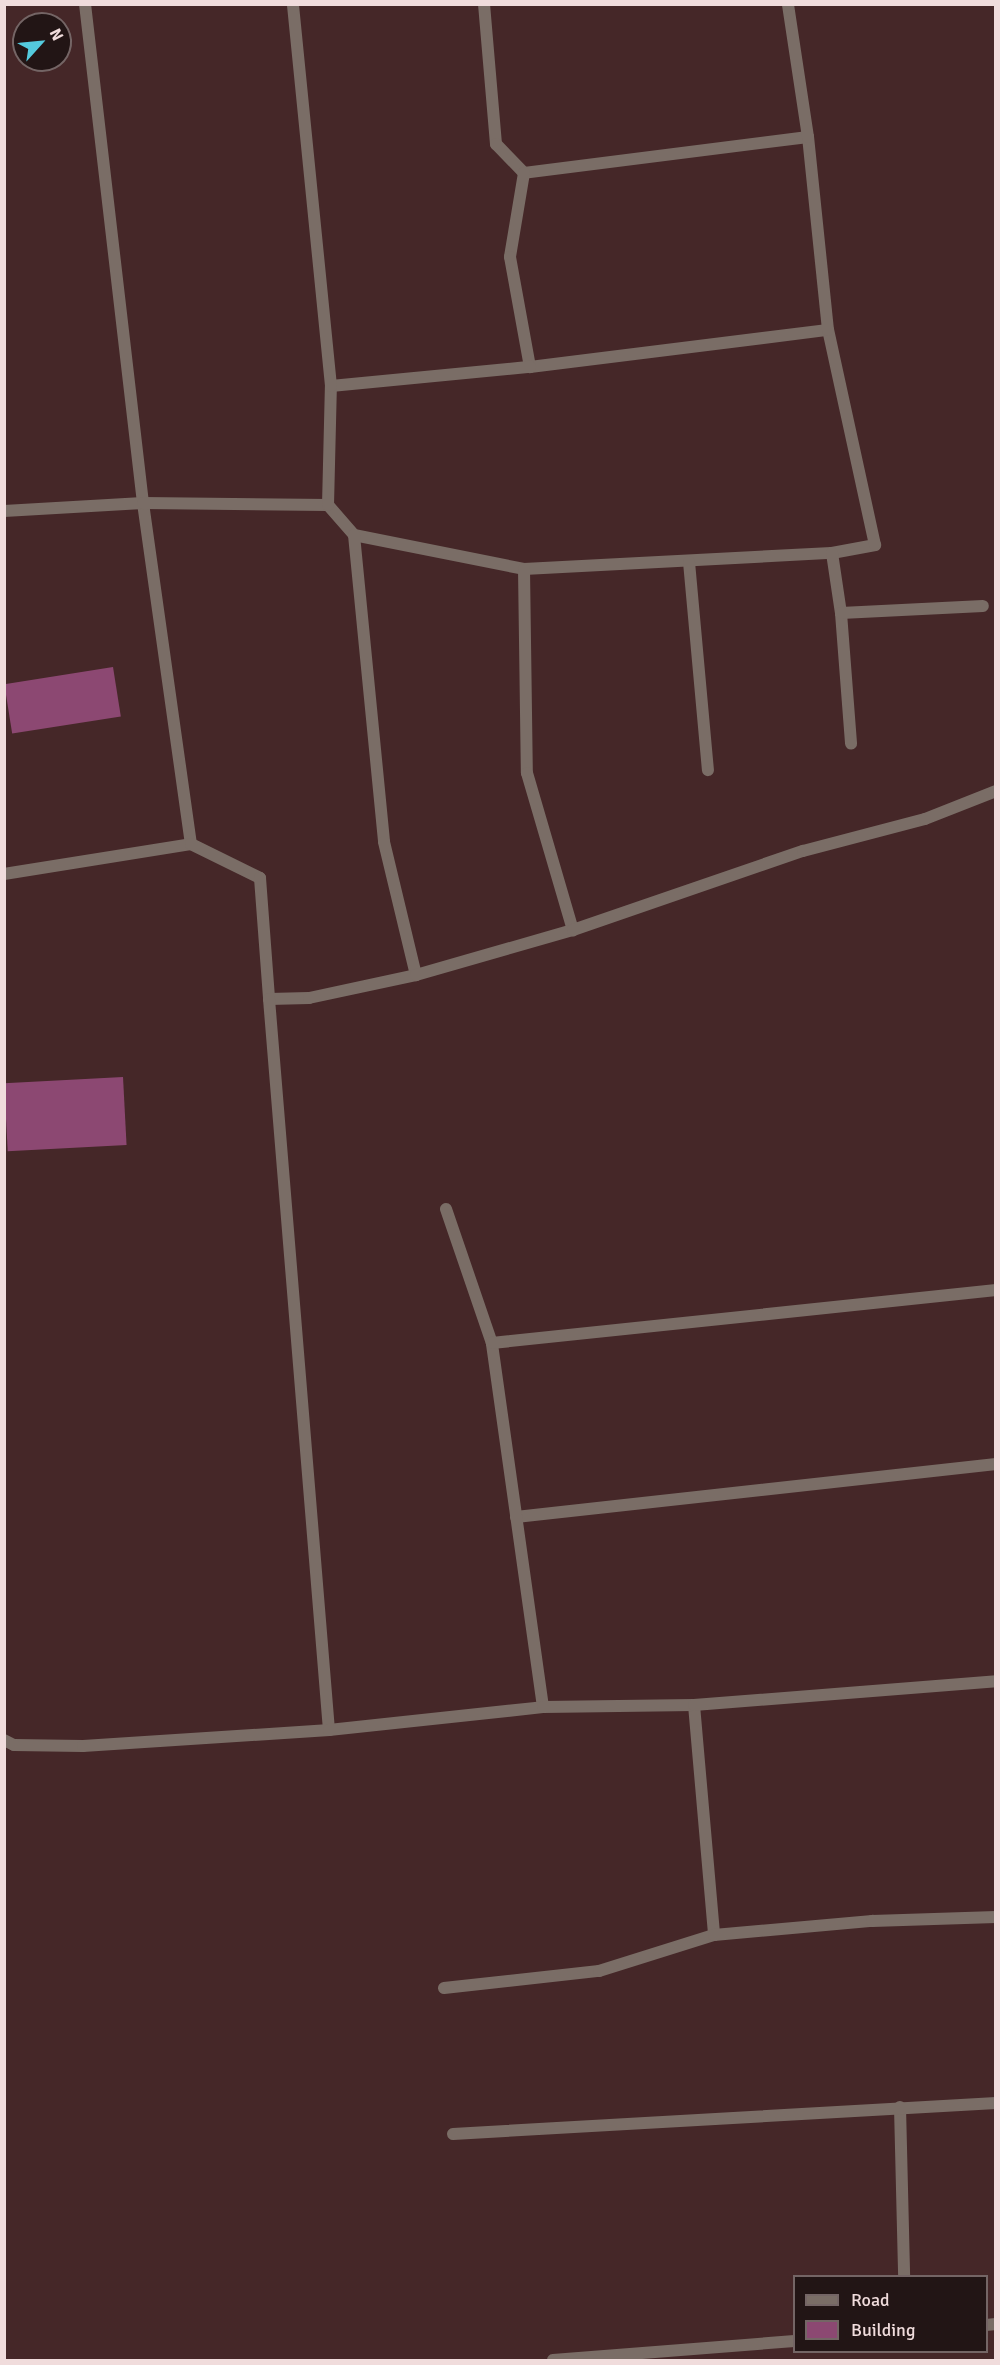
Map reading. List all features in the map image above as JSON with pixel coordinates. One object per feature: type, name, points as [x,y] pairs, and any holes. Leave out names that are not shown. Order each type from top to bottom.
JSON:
[{"type":"street","points":[[85,4],[143,503],[191,844]]},
{"type":"street","points":[[294,4],[332,386],[328,505],[354,535],[384,842],[416,975]]},
{"type":"street","points":[[484,4],[496,144],[524,173]]},
{"type":"street","points":[[354,535],[524,569],[689,562],[832,552],[875,545],[828,330],[808,136],[788,4]]},
{"type":"street","points":[[524,173],[808,136]]},
{"type":"street","points":[[524,173],[510,257],[530,367]]},
{"type":"street","points":[[332,386],[530,367],[828,330]]},
{"type":"street","points":[[4,511],[143,503],[328,505]]},
{"type":"street","points":[[832,552],[841,613],[851,744]]},
{"type":"street","points":[[689,562],[708,770]]},
{"type":"street","points":[[524,569],[527,774],[573,930]]},
{"type":"street","points":[[841,613],[983,606]]},
{"type":"street","points":[[269,999],[309,998],[416,975],[573,930],[793,855],[925,819],[996,791]]},
{"type":"street","points":[[4,874],[191,844],[260,878],[328,1730]]},
{"type":"street","points":[[446,1209],[492,1344],[543,1707]]},
{"type":"street","points":[[492,1344],[996,1290]]},
{"type":"street","points":[[516,1517],[996,1464]]},
{"type":"street","points":[[4,1740],[14,1745],[83,1746],[328,1730],[543,1707],[694,1705],[996,1681]]},
{"type":"street","points":[[694,1705],[714,1935]]},
{"type":"street","points":[[444,1988],[599,1971],[714,1935],[872,1921],[996,1917]]},
{"type":"street","points":[[453,2134],[996,2103]]},
{"type":"street","points":[[900,2107],[904,2275]]},
{"type":"street","points":[[553,2361],[793,2341]]},
{"type":"building","points":[[113,667],[121,716],[12,734],[4,684]]},
{"type":"building","points":[[123,1077],[127,1145],[8,1151],[4,1083]]}]
